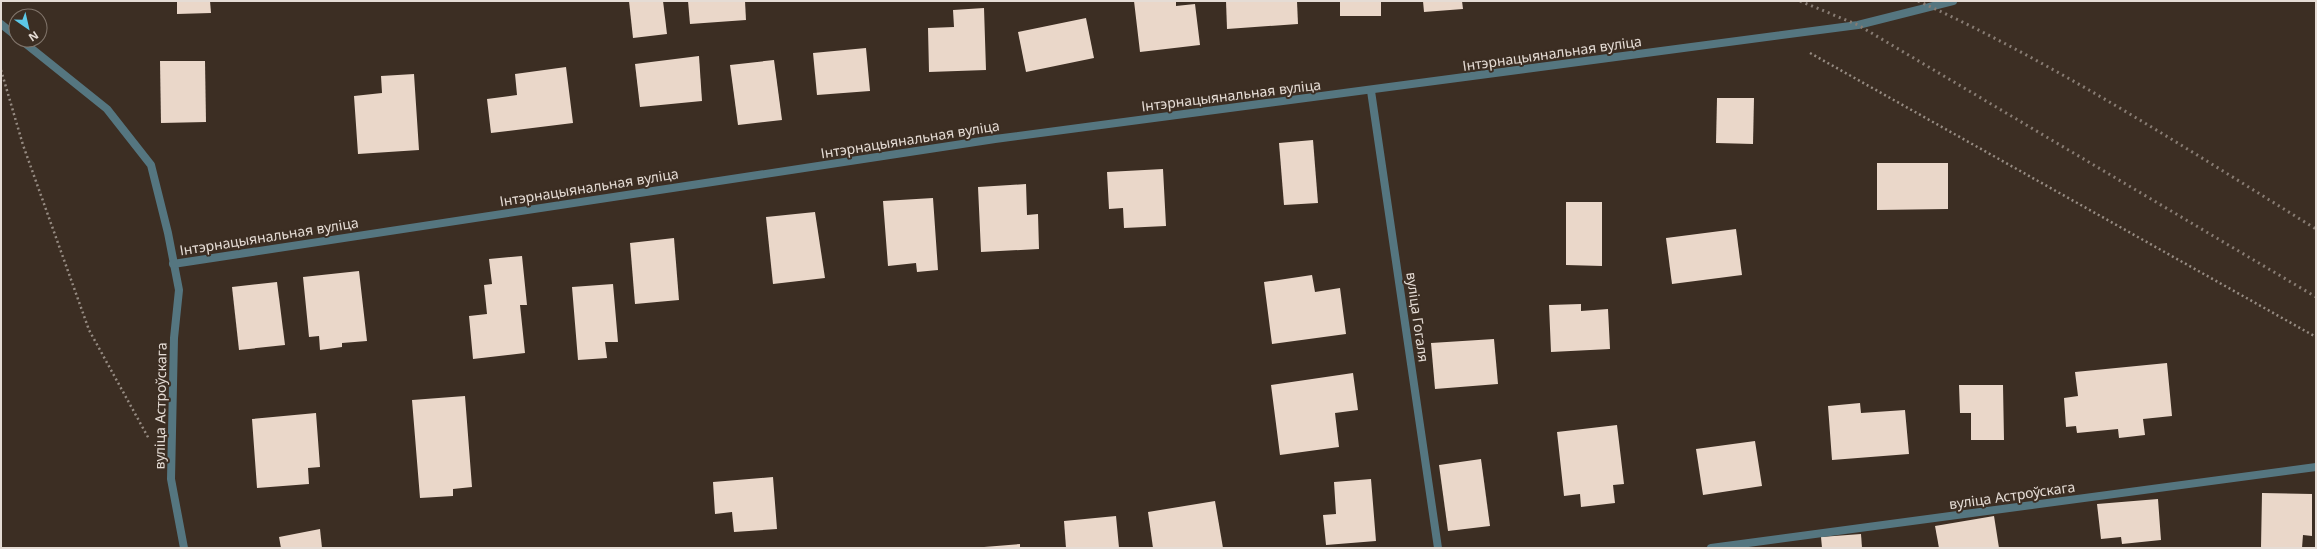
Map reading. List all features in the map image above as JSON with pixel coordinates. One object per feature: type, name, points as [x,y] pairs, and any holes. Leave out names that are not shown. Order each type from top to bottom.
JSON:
[{"type":"street","name":"Інтэрнацыянальная вуліца","points":[[31,48],[107,109],[151,165],[168,233],[173,264],[995,139],[1858,25],[1953,1]]},
{"type":"street","name":"вуліца Гогаля","points":[[1371,90],[1438,548]]},
{"type":"street","name":"вуліца Астроўскага","points":[[173,264],[179,290],[174,338],[171,479],[184,548]]},
{"type":"street","name":"вуліца Астроўскага","points":[[1711,548],[2316,467]]},
{"type":"path","points":[[1778,36],[2316,336]]},
{"type":"path","points":[[1,70],[23,145],[88,330],[153,445]]},
{"type":"building","points":[[177,1],[210,1],[211,13],[177,14]]},
{"type":"building","points":[[629,1],[663,1],[667,34],[633,38]]},
{"type":"building","points":[[688,1],[745,1],[746,20],[690,24]]},
{"type":"building","points":[[1134,1],[1176,1],[1176,6],[1195,4],[1200,45],[1140,52]]},
{"type":"building","points":[[1226,1],[1297,1],[1298,24],[1227,29]]},
{"type":"building","points":[[1340,1],[1381,1],[1381,16],[1340,16]]},
{"type":"building","points":[[1423,1],[1462,1],[1463,9],[1424,12]]},
{"type":"building","points":[[984,8],[986,70],[929,72],[928,28],[954,27],[953,10]]},
{"type":"building","points":[[1086,18],[1094,58],[1026,72],[1018,32]]},
{"type":"building","points":[[866,48],[870,91],[817,95],[813,53]]},
{"type":"building","points":[[699,56],[702,101],[640,107],[635,64]]},
{"type":"building","points":[[774,60],[782,120],[738,125],[730,65]]},
{"type":"building","points":[[160,61],[205,61],[206,122],[161,123]]},
{"type":"building","points":[[566,67],[573,123],[491,133],[487,99],[517,95],[515,74]]},
{"type":"building","points":[[414,74],[419,150],[358,154],[354,96],[382,93],[381,76]]},
{"type":"building","points":[[1717,98],[1754,98],[1753,144],[1716,143]]},
{"type":"building","points":[[1313,140],[1318,203],[1284,205],[1279,143]]},
{"type":"building","points":[[1877,163],[1948,163],[1948,209],[1877,210]]},
{"type":"building","points":[[1163,169],[1166,226],[1124,228],[1123,208],[1109,209],[1107,172]]},
{"type":"building","points":[[1026,184],[1027,215],[1038,214],[1039,249],[981,252],[978,187]]},
{"type":"building","points":[[933,198],[938,270],[917,272],[916,263],[888,266],[883,201]]},
{"type":"building","points":[[1566,202],[1602,202],[1602,266],[1566,265]]},
{"type":"building","points":[[815,212],[825,278],[773,284],[766,217]]},
{"type":"building","points":[[1736,229],[1742,275],[1672,284],[1666,238]]},
{"type":"building","points":[[674,238],[679,300],[635,304],[630,243]]},
{"type":"building","points":[[522,256],[527,305],[520,305],[525,353],[473,359],[469,316],[487,314],[484,285],[492,284],[489,259]]},
{"type":"building","points":[[359,271],[367,341],[342,343],[342,347],[320,350],[319,336],[309,337],[303,277]]},
{"type":"building","points":[[1312,275],[1315,292],[1340,288],[1346,334],[1272,344],[1264,282]]},
{"type":"building","points":[[277,282],[285,345],[239,350],[232,287]]},
{"type":"building","points":[[613,284],[618,342],[605,342],[607,358],[578,360],[572,287]]},
{"type":"building","points":[[1581,304],[1581,311],[1608,309],[1610,349],[1551,352],[1549,305]]},
{"type":"building","points":[[1494,339],[1498,384],[1435,389],[1431,343]]},
{"type":"building","points":[[2167,363],[2172,416],[2143,419],[2145,435],[2119,438],[2118,429],[2077,433],[2076,426],[2066,427],[2064,398],[2078,396],[2075,372]]},
{"type":"building","points":[[1353,373],[1358,410],[1335,413],[1339,447],[1280,455],[1271,385]]},
{"type":"building","points":[[1959,385],[2003,385],[2004,440],[1971,440],[1971,413],[1960,413]]},
{"type":"building","points":[[465,396],[472,487],[453,489],[453,496],[420,498],[412,400]]},
{"type":"building","points":[[1860,403],[1861,413],[1905,410],[1909,454],[1832,460],[1828,406]]},
{"type":"building","points":[[316,413],[320,467],[308,468],[309,484],[257,488],[252,419]]},
{"type":"building","points":[[1617,425],[1624,484],[1613,485],[1615,503],[1581,507],[1580,494],[1564,496],[1557,432]]},
{"type":"building","points":[[1755,441],[1762,486],[1703,495],[1696,449]]},
{"type":"building","points":[[1481,459],[1490,526],[1448,531],[1439,465]]},
{"type":"building","points":[[773,477],[777,529],[734,532],[732,512],[715,514],[713,482]]},
{"type":"building","points":[[1371,479],[1376,541],[1326,545],[1323,515],[1336,514],[1334,482]]},
{"type":"building","points":[[2262,493],[2312,494],[2312,536],[2303,535],[2302,548],[2261,548]]},
{"type":"building","points":[[2158,499],[2161,540],[2122,544],[2121,537],[2101,539],[2097,504]]},
{"type":"building","points":[[1215,501],[1223,548],[1153,548],[1148,512]]},
{"type":"building","points":[[1116,516],[1119,548],[1066,548],[1064,521]]},
{"type":"building","points":[[1994,516],[1999,548],[1939,548],[1935,526]]},
{"type":"building","points":[[320,529],[322,548],[281,548],[279,537]]},
{"type":"building","points":[[1861,534],[1862,548],[1822,548],[1821,537]]},
{"type":"building","points":[[1020,544],[1020,548],[984,548],[984,547]]},
{"type":"railway","points":[[1800,1],[1858,25],[2316,297]]},
{"type":"railway","points":[[1918,1],[2021,52],[2071,80],[2170,138],[2316,229]]}]
